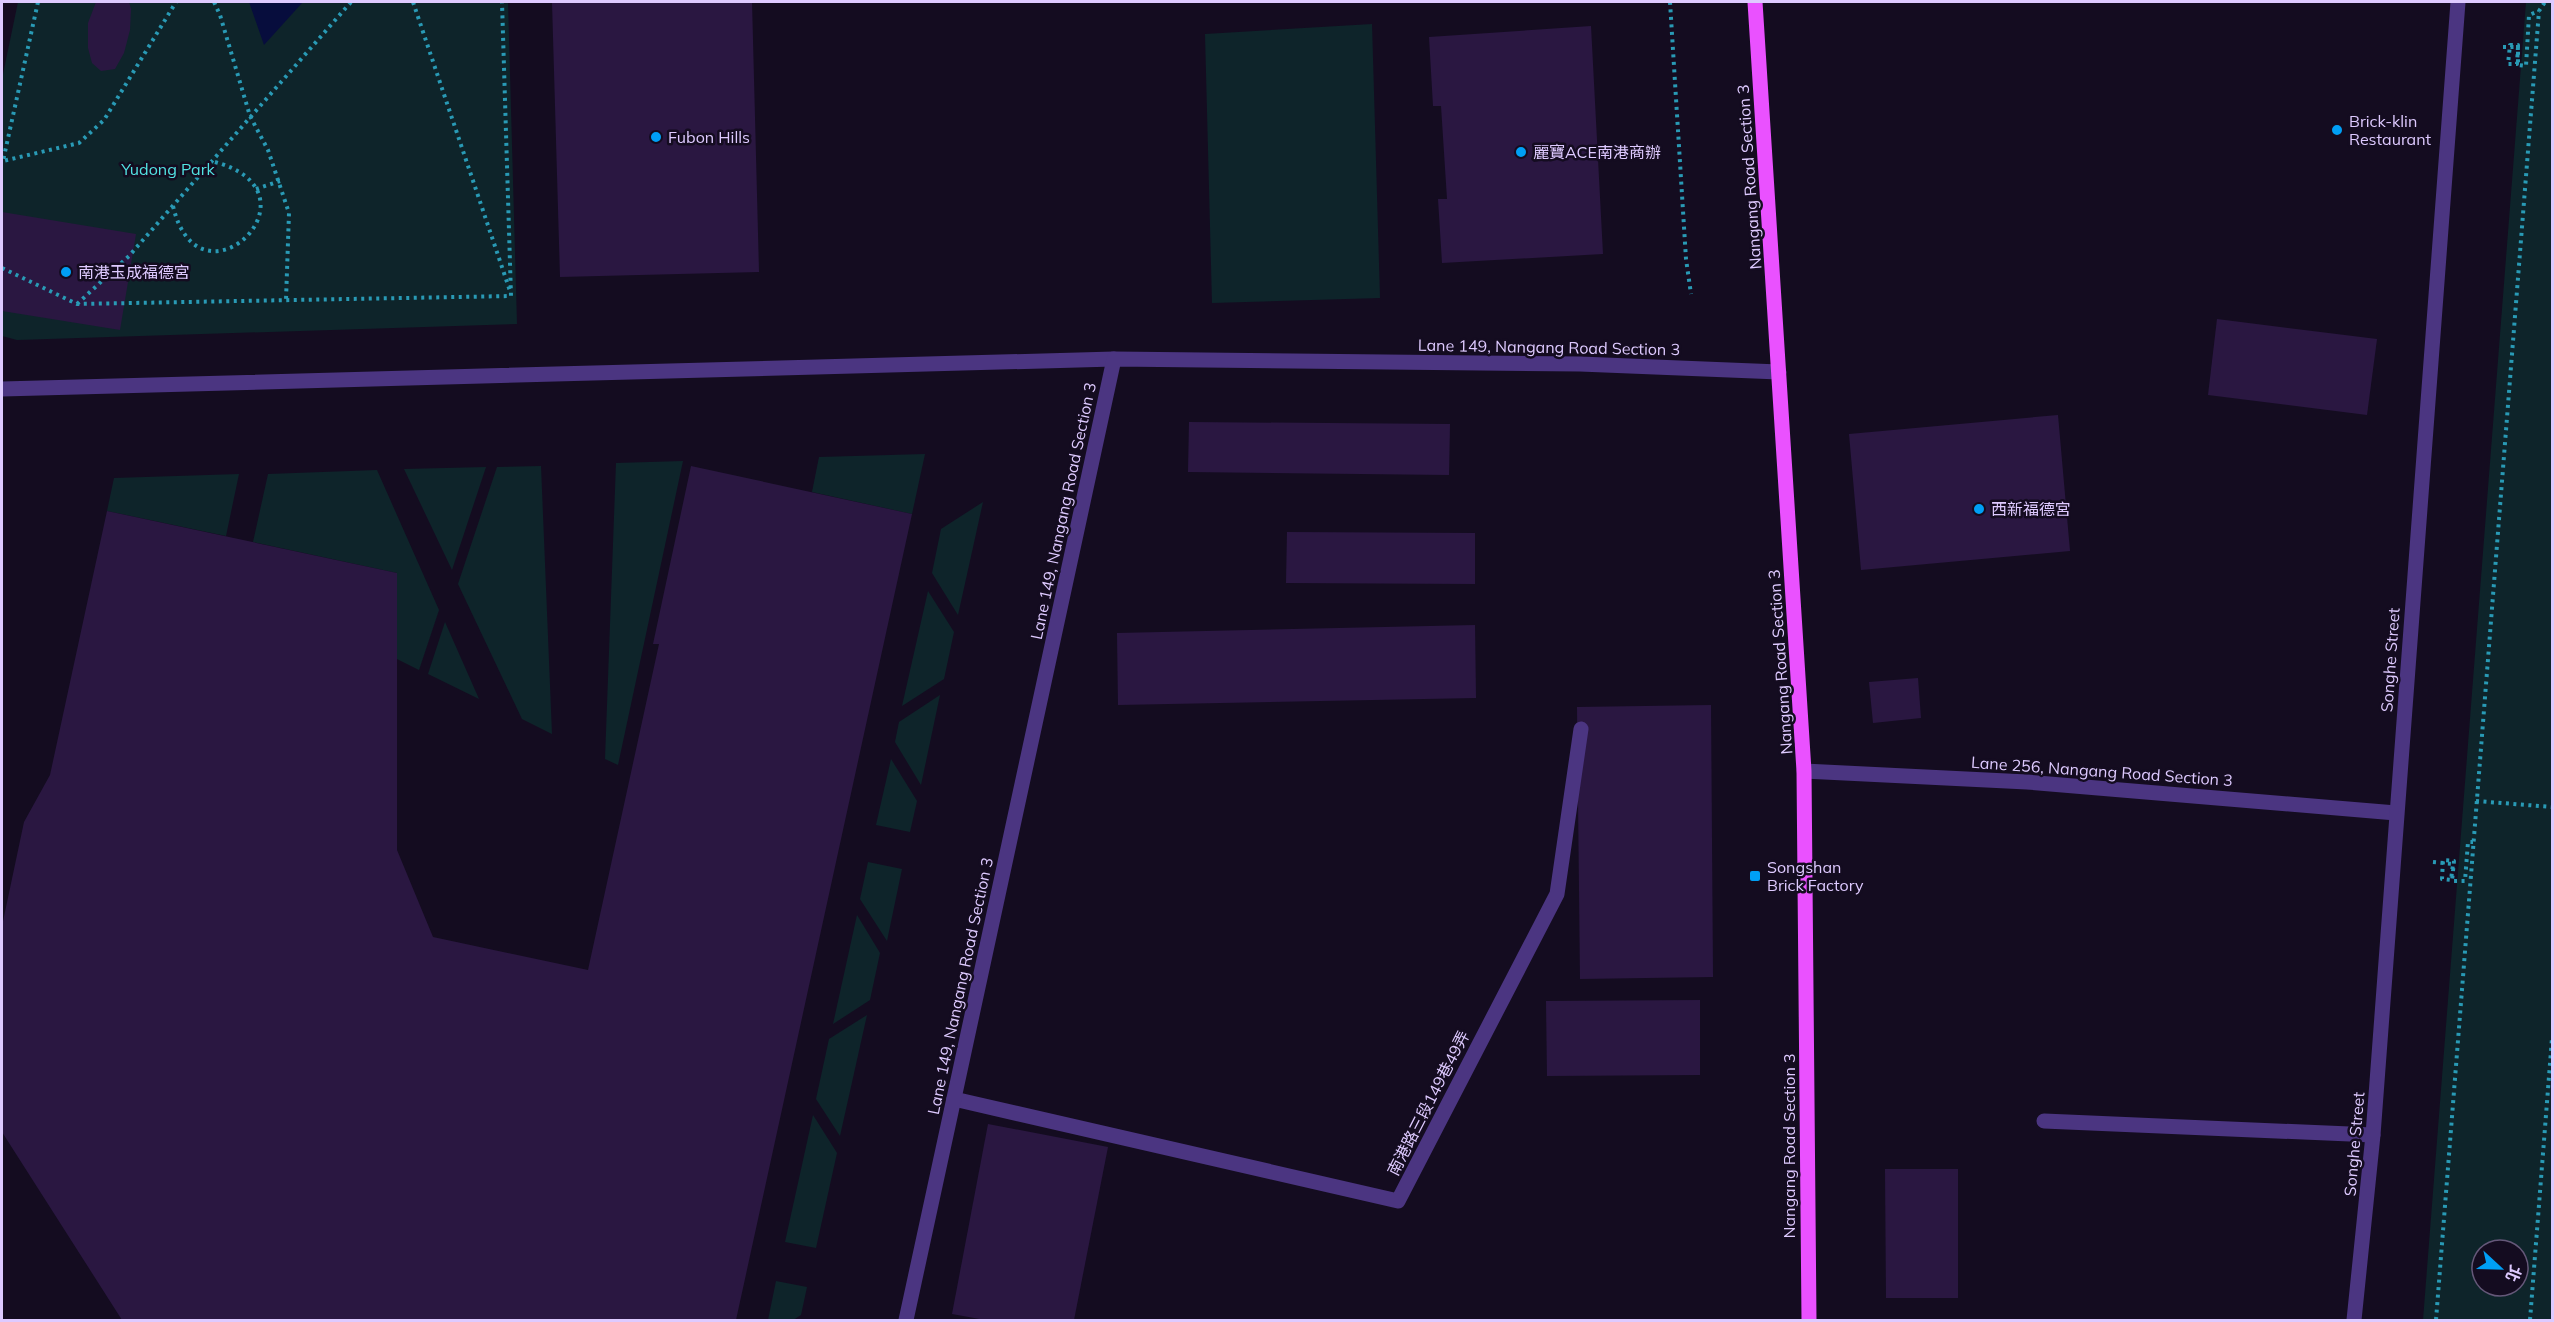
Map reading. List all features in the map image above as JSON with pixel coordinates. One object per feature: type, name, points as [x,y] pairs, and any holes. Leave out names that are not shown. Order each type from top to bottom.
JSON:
[{"type":"main road","name":"Nangang Road Section 3","points":[[1755,2],[1804,771],[1809,1320]]},
{"type":"street","name":"Songhe Street","points":[[2354,1320],[2373,1135],[2458,2]]},
{"type":"street","name":"Lane 149, Nangang Road Section 3","points":[[906,1320],[1114,359],[1580,364],[1779,372]]},
{"type":"street","points":[[2,389],[1114,359]]},
{"type":"street","name":"南港路三段149巷49弄","points":[[954,1099],[1398,1201],[1557,894],[1581,729]]},
{"type":"street","name":"Lane 256, Nangang Road Section 3","points":[[1804,771],[2026,782],[2396,813]]},
{"type":"street","points":[[2044,1121],[2373,1135]]},
{"type":"path","points":[[38,2],[3,162],[79,143],[104,120],[176,2]]},
{"type":"path","points":[[214,2],[220,15],[250,116],[268,150],[280,181],[288,213],[286,300]]},
{"type":"path","points":[[77,304],[129,256],[351,2]]},
{"type":"path","points":[[413,2],[511,296]]},
{"type":"path","points":[[502,2],[511,296]]},
{"type":"path","points":[[1670,2],[1686,260],[1691,294]]},
{"type":"path","points":[[2503,47],[2518,47],[2517,64],[2508,64],[2510,45],[2518,45],[2518,65],[2526,66],[2529,15],[2539,11],[2546,2]]},
{"type":"path","points":[[2433,862],[2452,864],[2451,880],[2442,879],[2443,860],[2454,861],[2452,880],[2465,881],[2476,801],[2539,11]]},
{"type":"path","points":[[173,205],[178,226],[187,239],[201,248],[218,251],[235,247],[248,237],[257,223],[260,206],[256,189],[247,176],[233,167],[211,161]]},
{"type":"path","points":[[256,189],[280,181]]},
{"type":"path","points":[[2,268],[77,304],[511,296]]},
{"type":"path","points":[[2476,801],[2553,807]]},
{"type":"path","points":[[2436,1320],[2471,842]]},
{"type":"path","points":[[2530,1320],[2553,1038]]},
{"type":"green space","name":"Yudong Park","points":[[18,2],[508,2],[517,324],[17,340],[2,336],[2,79]]},
{"type":"green space","points":[[2526,2],[2552,2],[2552,1320],[2423,1320]]},
{"type":"green space","points":[[1372,24],[1380,298],[1212,303],[1205,34]]},
{"type":"green space","points":[[925,454],[912,514],[812,492],[819,457]]},
{"type":"green space","points":[[683,461],[618,765],[605,759],[616,463]]},
{"type":"green space","points":[[541,466],[552,734],[522,719],[458,584],[497,467]]},
{"type":"green space","points":[[486,467],[452,570],[404,469]]},
{"type":"green space","points":[[377,470],[439,610],[419,670],[397,659],[397,573],[253,542],[268,474]]},
{"type":"green space","points":[[239,474],[226,536],[107,511],[114,478]]},
{"type":"green space","points":[[983,502],[958,615],[932,573],[941,529]]},
{"type":"green space","points":[[928,591],[954,632],[944,679],[902,706]]},
{"type":"green space","points":[[445,622],[479,699],[428,674]]},
{"type":"green space","points":[[940,695],[921,785],[895,742],[899,722]]},
{"type":"green space","points":[[891,759],[917,801],[910,832],[876,825]]},
{"type":"green space","points":[[868,862],[902,869],[887,941],[860,899]]},
{"type":"green space","points":[[857,915],[880,953],[870,1000],[833,1024]]},
{"type":"green space","points":[[867,1015],[840,1136],[816,1099],[829,1039]]},
{"type":"green space","points":[[813,1115],[837,1153],[816,1248],[785,1242]]},
{"type":"green space","points":[[776,1281],[807,1287],[801,1315],[793,1320],[768,1320]]},
{"type":"shaded area","points":[[249,2],[303,2],[264,45]]},
{"type":"building","points":[[96,2],[129,2],[131,9],[130,30],[124,53],[115,69],[101,71],[92,63],[88,48],[88,23]]},
{"type":"building","name":"Fubon Hills","points":[[552,2],[752,2],[759,272],[560,277]]},
{"type":"building","name":"麗寶ACE南港商辦","points":[[1591,26],[1603,254],[1442,263],[1438,199],[1447,199],[1441,106],[1433,106],[1429,37]]},
{"type":"building","name":"南港玉成福德宮","points":[[2,212],[136,234],[120,330],[2,311]]},
{"type":"building","points":[[2217,319],[2377,339],[2367,415],[2208,395]]},
{"type":"building","points":[[2058,415],[2070,551],[1861,570],[1849,434]]},
{"type":"building","points":[[1189,422],[1450,424],[1449,475],[1188,472]]},
{"type":"building","points":[[691,466],[912,514],[736,1320],[122,1320],[2,1132],[2,926],[24,822],[50,775],[107,511],[397,573],[397,850],[433,937],[588,970],[659,644],[653,644]]},
{"type":"building","points":[[1287,532],[1475,533],[1475,584],[1286,583]]},
{"type":"building","points":[[1475,625],[1476,698],[1118,705],[1117,633]]},
{"type":"building","points":[[1918,678],[1921,718],[1873,723],[1869,682]]},
{"type":"building","points":[[1711,705],[1713,977],[1580,979],[1577,707]]},
{"type":"building","points":[[1700,1000],[1700,1075],[1547,1076],[1546,1001]]},
{"type":"building","points":[[988,1124],[1108,1147],[1074,1320],[985,1320],[952,1314]]},
{"type":"building","points":[[1885,1169],[1958,1169],[1958,1298],[1886,1298]]},
{"type":"place","name":"Brick-klin Restaurant","points":[[2337,130]]},
{"type":"place","name":"Fubon Hills","points":[[656,137]]},
{"type":"place","name":"麗寶ACE南港商辦","points":[[1521,152]]},
{"type":"place","name":"南港玉成福德宮","points":[[66,272]]},
{"type":"place","name":"西新福德宮","points":[[1979,509]]},
{"type":"place","name":"Songshan Brick Factory","points":[[1755,876]]}]
